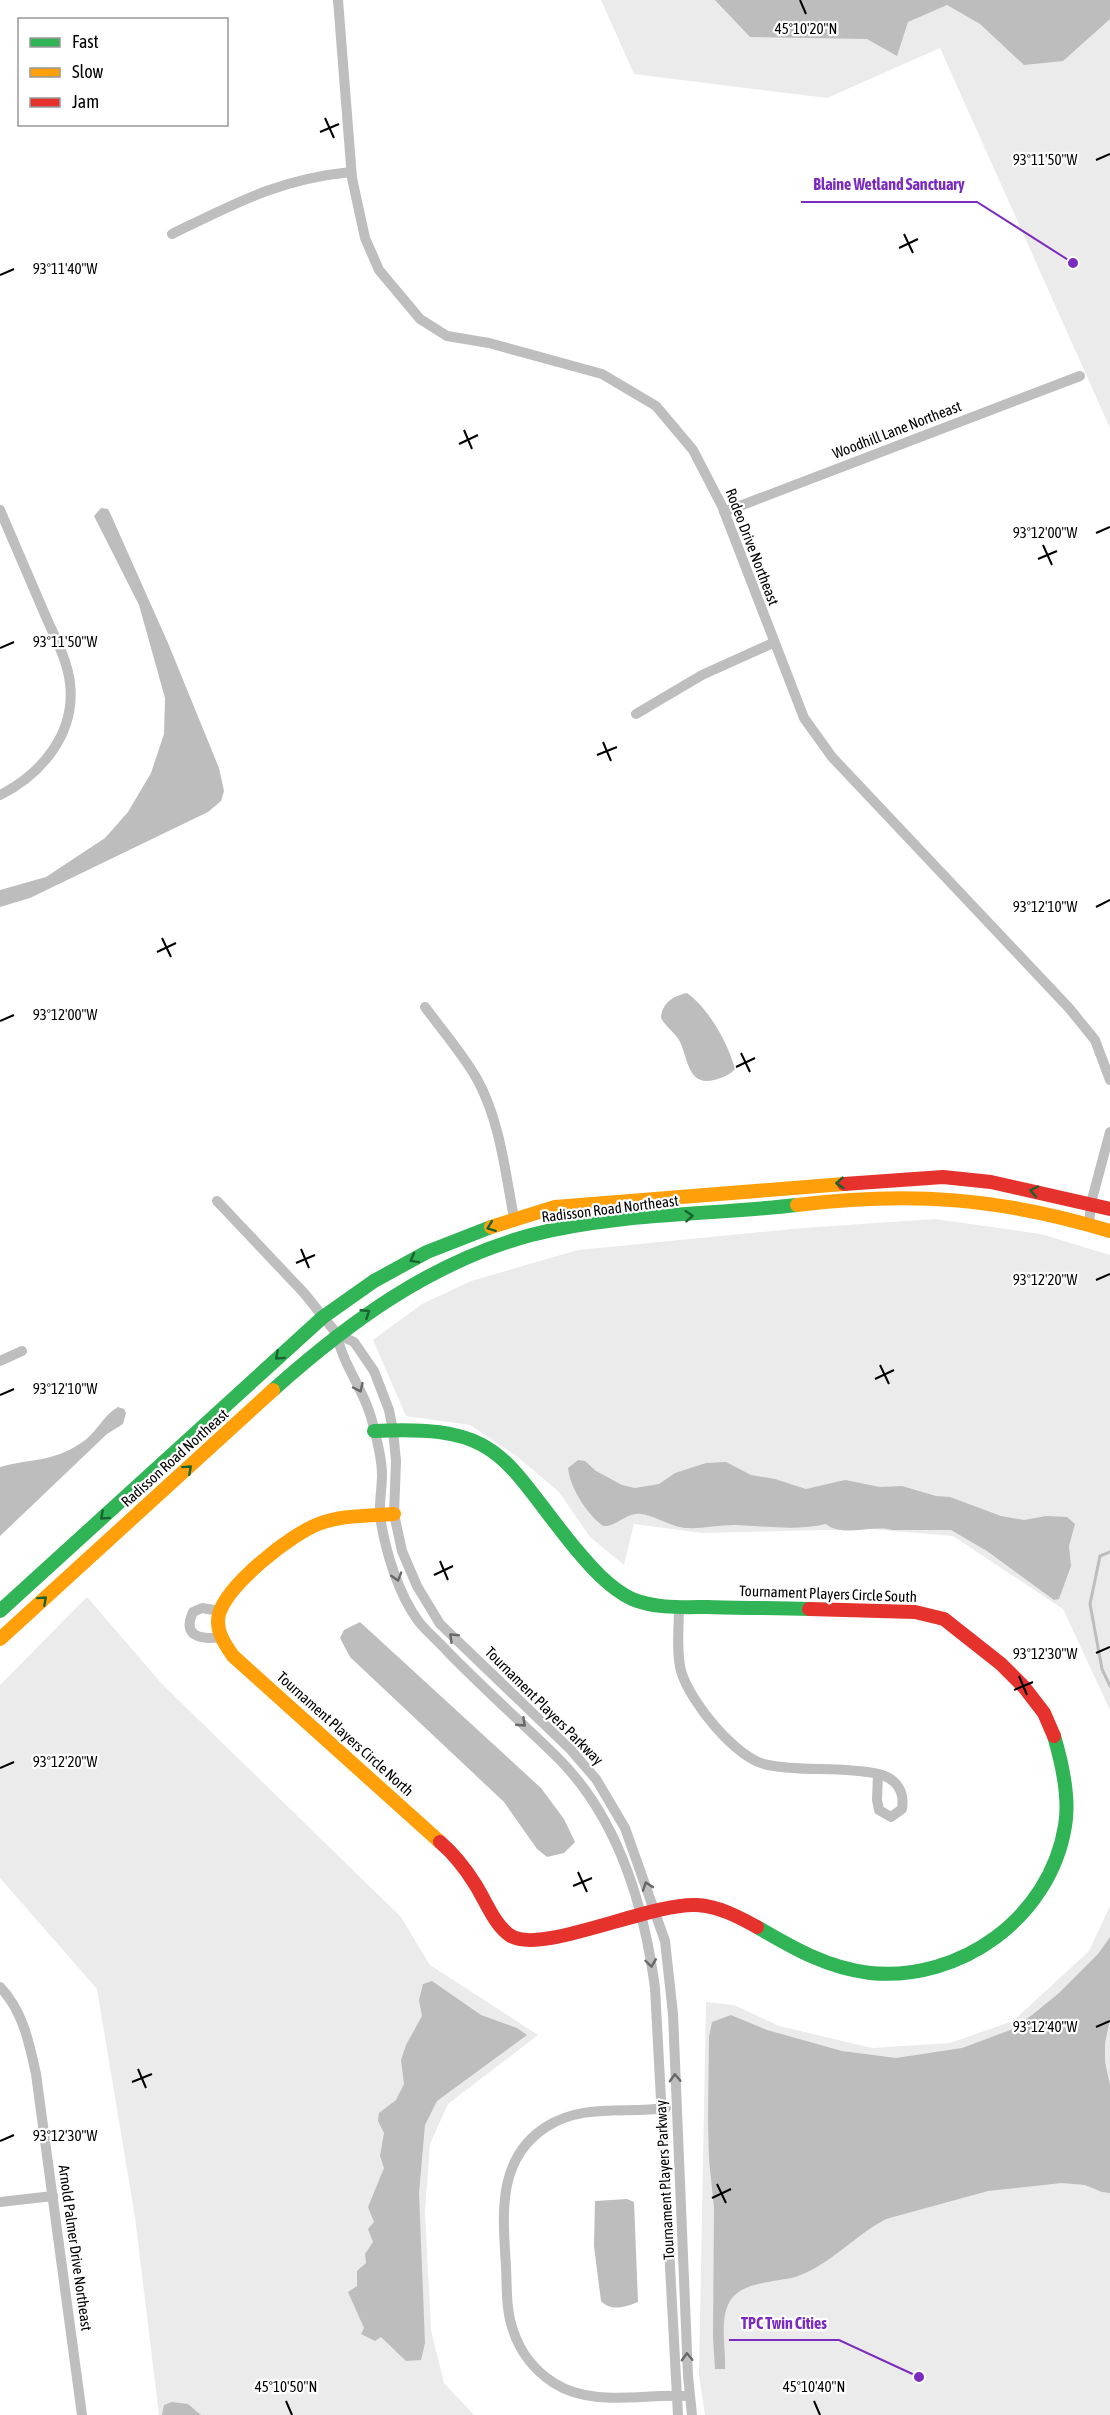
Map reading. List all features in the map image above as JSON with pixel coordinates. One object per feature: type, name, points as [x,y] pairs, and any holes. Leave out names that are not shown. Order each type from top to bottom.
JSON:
[{"type":"main road","name":"Radisson Road Northeast","points":[[0,1611],[323,1317],[374,1281],[427,1252],[514,1218],[555,1207],[674,1195],[944,1177],[991,1182],[1110,1209]]},
{"type":"main road","name":"Radisson Road Northeast","points":[[0,1639],[337,1334],[404,1289],[446,1267],[494,1248],[565,1229],[630,1220],[931,1197],[1002,1203],[1062,1215],[1110,1231]]},
{"type":"main road","name":"Tournament Players Circle South","points":[[374,1431],[449,1433],[483,1443],[510,1465],[544,1504],[583,1557],[610,1586],[631,1599],[659,1606],[679,1607],[927,1613],[940,1617],[999,1662],[1025,1688],[1045,1714],[1057,1742],[1066,1796],[1065,1827],[1055,1862],[1035,1896],[1014,1923],[972,1954],[941,1967],[917,1972],[887,1974],[848,1969],[802,1953],[719,1909],[696,1904],[640,1915]]},
{"type":"main road","points":[[220,1637],[220,1611],[230,1592],[292,1537],[335,1519],[387,1515]]},
{"type":"main road","name":"Tournament Players Circle North","points":[[220,1637],[233,1656],[451,1851],[471,1877],[500,1926],[509,1935],[530,1943],[640,1915]]},
{"type":"street","name":"Rodeo Drive Northeast","points":[[338,0],[351,172],[365,238],[379,270],[420,319],[447,336],[489,343],[602,374],[656,406],[693,450],[724,512],[804,718],[832,757],[1069,1008],[1095,1040],[1110,1080]]},
{"type":"street","points":[[172,234],[261,191],[312,176],[351,172]]},
{"type":"street","name":"Woodhill Lane Northeast","points":[[724,512],[1080,376]]},
{"type":"street","points":[[0,510],[66,663],[70,702],[62,735],[51,753],[21,785],[0,795]]},
{"type":"street","points":[[636,714],[702,675],[773,643]]},
{"type":"street","points":[[424,1007],[464,1059],[485,1096],[496,1126],[514,1218]]},
{"type":"street","points":[[1089,1224],[1091,1203],[1110,1131]]},
{"type":"street","name":"Tournament Players Parkway","points":[[217,1200],[337,1334],[354,1342],[374,1371],[389,1410],[396,1461],[387,1515],[417,1586],[440,1624],[570,1749],[596,1779],[625,1828],[665,1941],[672,2003],[692,2415]]},
{"type":"street","name":"Tournament Players Parkway","points":[[337,1334],[340,1353],[365,1400],[374,1431],[399,1586],[419,1621],[468,1673],[558,1757],[585,1792],[624,1861],[648,1935],[655,1988],[678,2415]]},
{"type":"street","points":[[0,1361],[22,1351]]},
{"type":"street","points":[[679,1607],[678,1650],[686,1683],[696,1700],[738,1751],[753,1761],[770,1766],[878,1773]]},
{"type":"street","points":[[220,1611],[202,1608],[193,1612],[189,1620],[190,1630],[196,1637],[206,1639],[220,1637]]},
{"type":"street","name":"Arnold Palmer Drive Northeast","points":[[0,1986],[19,2014],[27,2031],[36,2074],[82,2415]]},
{"type":"street","points":[[676,2106],[576,2114],[545,2128],[532,2138],[514,2163],[507,2178],[503,2208],[512,2329],[523,2351],[543,2375],[568,2391],[584,2396],[690,2396]]},
{"type":"street","points":[[0,2202],[53,2196]]},
{"type":"shaded area","points":[[601,0],[1110,0],[1110,428],[940,48],[827,98],[634,74]]},
{"type":"shaded area","points":[[715,0],[1110,0],[1110,19],[1063,61],[1024,65],[980,24],[947,5],[908,22],[897,56],[867,39],[750,37]]},
{"type":"shaded area","points":[[101,508],[108,509],[111,515],[168,643],[219,768],[224,791],[221,801],[208,812],[30,898],[0,907],[0,890],[46,877],[105,838],[128,812],[151,773],[164,734],[165,698],[139,605],[94,516]]},
{"type":"shaded area","points":[[687,993],[710,1017],[728,1048],[735,1069],[726,1076],[705,1081],[693,1075],[679,1040],[661,1018],[669,1001]]},
{"type":"shaded area","points":[[935,1219],[1041,1234],[1110,1255],[1110,1710],[1063,1609],[953,1536],[870,1529],[702,1533],[634,1524],[624,1565],[590,1537],[559,1492],[519,1458],[470,1425],[406,1416],[373,1340],[422,1304],[471,1281],[578,1250],[803,1228]]},
{"type":"shaded area","points":[[118,1407],[124,1409],[126,1413],[123,1424],[107,1434],[0,1536],[0,1467],[50,1457],[70,1449],[91,1435]]},
{"type":"shaded area","points":[[578,1460],[585,1461],[596,1471],[622,1485],[635,1488],[659,1484],[675,1473],[706,1463],[726,1462],[751,1475],[775,1479],[806,1489],[845,1480],[880,1487],[902,1486],[936,1496],[950,1497],[1001,1516],[1024,1520],[1046,1516],[1067,1517],[1075,1524],[1069,1546],[1071,1566],[1059,1599],[1054,1600],[987,1551],[951,1530],[876,1528],[841,1530],[826,1524],[792,1528],[735,1525],[685,1528],[641,1514],[631,1515],[608,1526],[603,1526],[585,1508],[572,1484],[568,1468]]},
{"type":"shaded area","points":[[87,1597],[162,1684],[401,1917],[430,1965],[538,2035],[448,2104],[430,2144],[425,2212],[431,2330],[444,2383],[474,2415],[159,2415],[135,2217],[97,1989],[0,1878],[0,1685]]},
{"type":"shaded area","points":[[360,1622],[541,1788],[564,1819],[575,1842],[564,1853],[547,1857],[537,1849],[504,1802],[350,1657],[340,1638],[344,1630]]},
{"type":"shaded area","points":[[1110,1906],[1110,2415],[705,2415],[699,2375],[706,2002],[734,2005],[779,2026],[872,2048],[950,2043],[1013,2021],[1089,1951]]},
{"type":"shaded area","points":[[1110,1937],[1110,2020],[1105,2043],[1105,2062],[1110,2085],[1110,2193],[1085,2185],[1062,2183],[988,2191],[886,2219],[810,2271],[790,2278],[761,2283],[736,2294],[730,2301],[725,2317],[725,2369],[715,2369],[713,2337],[714,2207],[708,2121],[709,2037],[712,2022],[731,2015],[767,2030],[842,2051],[896,2058],[962,2048],[1013,2029],[1032,2015],[1059,1993],[1098,1954]]},
{"type":"shaded area","points":[[432,1981],[481,2015],[517,2028],[527,2035],[437,2101],[425,2125],[419,2193],[425,2343],[421,2360],[406,2361],[381,2337],[375,2341],[361,2334],[364,2328],[348,2292],[357,2286],[357,2271],[366,2263],[365,2254],[373,2242],[368,2229],[374,2222],[368,2207],[384,2168],[380,2156],[384,2133],[378,2121],[379,2113],[396,2100],[404,2084],[401,2060],[406,2045],[422,2016],[419,2000],[423,1984]]},
{"type":"shaded area","points":[[627,2199],[634,2202],[638,2302],[624,2307],[614,2307],[601,2301],[594,2246],[595,2201]]},
{"type":"shaded area","points":[[172,2402],[188,2404],[201,2415],[162,2415],[164,2405]]},
{"type":"waterway","points":[[1110,1552],[1100,1556],[1090,1604],[1102,1669],[1110,1686]]},
{"type":"traffic: fast","points":[[273,1390],[331,1341],[393,1297],[459,1261],[494,1247],[531,1235],[596,1222],[797,1205]]},
{"type":"traffic: fast","points":[[0,1611],[323,1317],[374,1281],[427,1252],[491,1227]]},
{"type":"traffic: fast","points":[[374,1431],[417,1430],[450,1434],[475,1441],[496,1454],[531,1491],[594,1570],[608,1583],[632,1599],[670,1607],[809,1609]]},
{"type":"traffic: fast","points":[[757,1927],[825,1962],[870,1973],[904,1973],[936,1967],[967,1955],[996,1937],[1020,1915],[1041,1889],[1056,1859],[1065,1826],[1067,1804],[1054,1736]]},
{"type":"traffic: slow","points":[[491,1227],[555,1207],[844,1184]]},
{"type":"traffic: slow","points":[[797,1205],[879,1199],[955,1200],[1031,1211],[1110,1231]]},
{"type":"traffic: slow","points":[[0,1639],[273,1390]]},
{"type":"traffic: slow","points":[[394,1514],[330,1520],[294,1537],[262,1561],[235,1589],[219,1614],[218,1625],[233,1656],[440,1842]]},
{"type":"traffic: jam","points":[[844,1184],[943,1177],[991,1182],[1110,1209]]},
{"type":"traffic: jam","points":[[809,1609],[915,1612],[944,1619],[1001,1664],[1024,1687],[1044,1713],[1054,1736]]},
{"type":"traffic: jam","points":[[440,1842],[455,1856],[500,1926],[511,1936],[526,1940],[546,1939],[653,1911],[697,1905],[720,1910],[757,1927]]},
{"type":"place","name":"Blaine Wetland Sanctuary","points":[[1073,263]]},
{"type":"place","name":"TPC Twin Cities","points":[[919,2377]]}]
